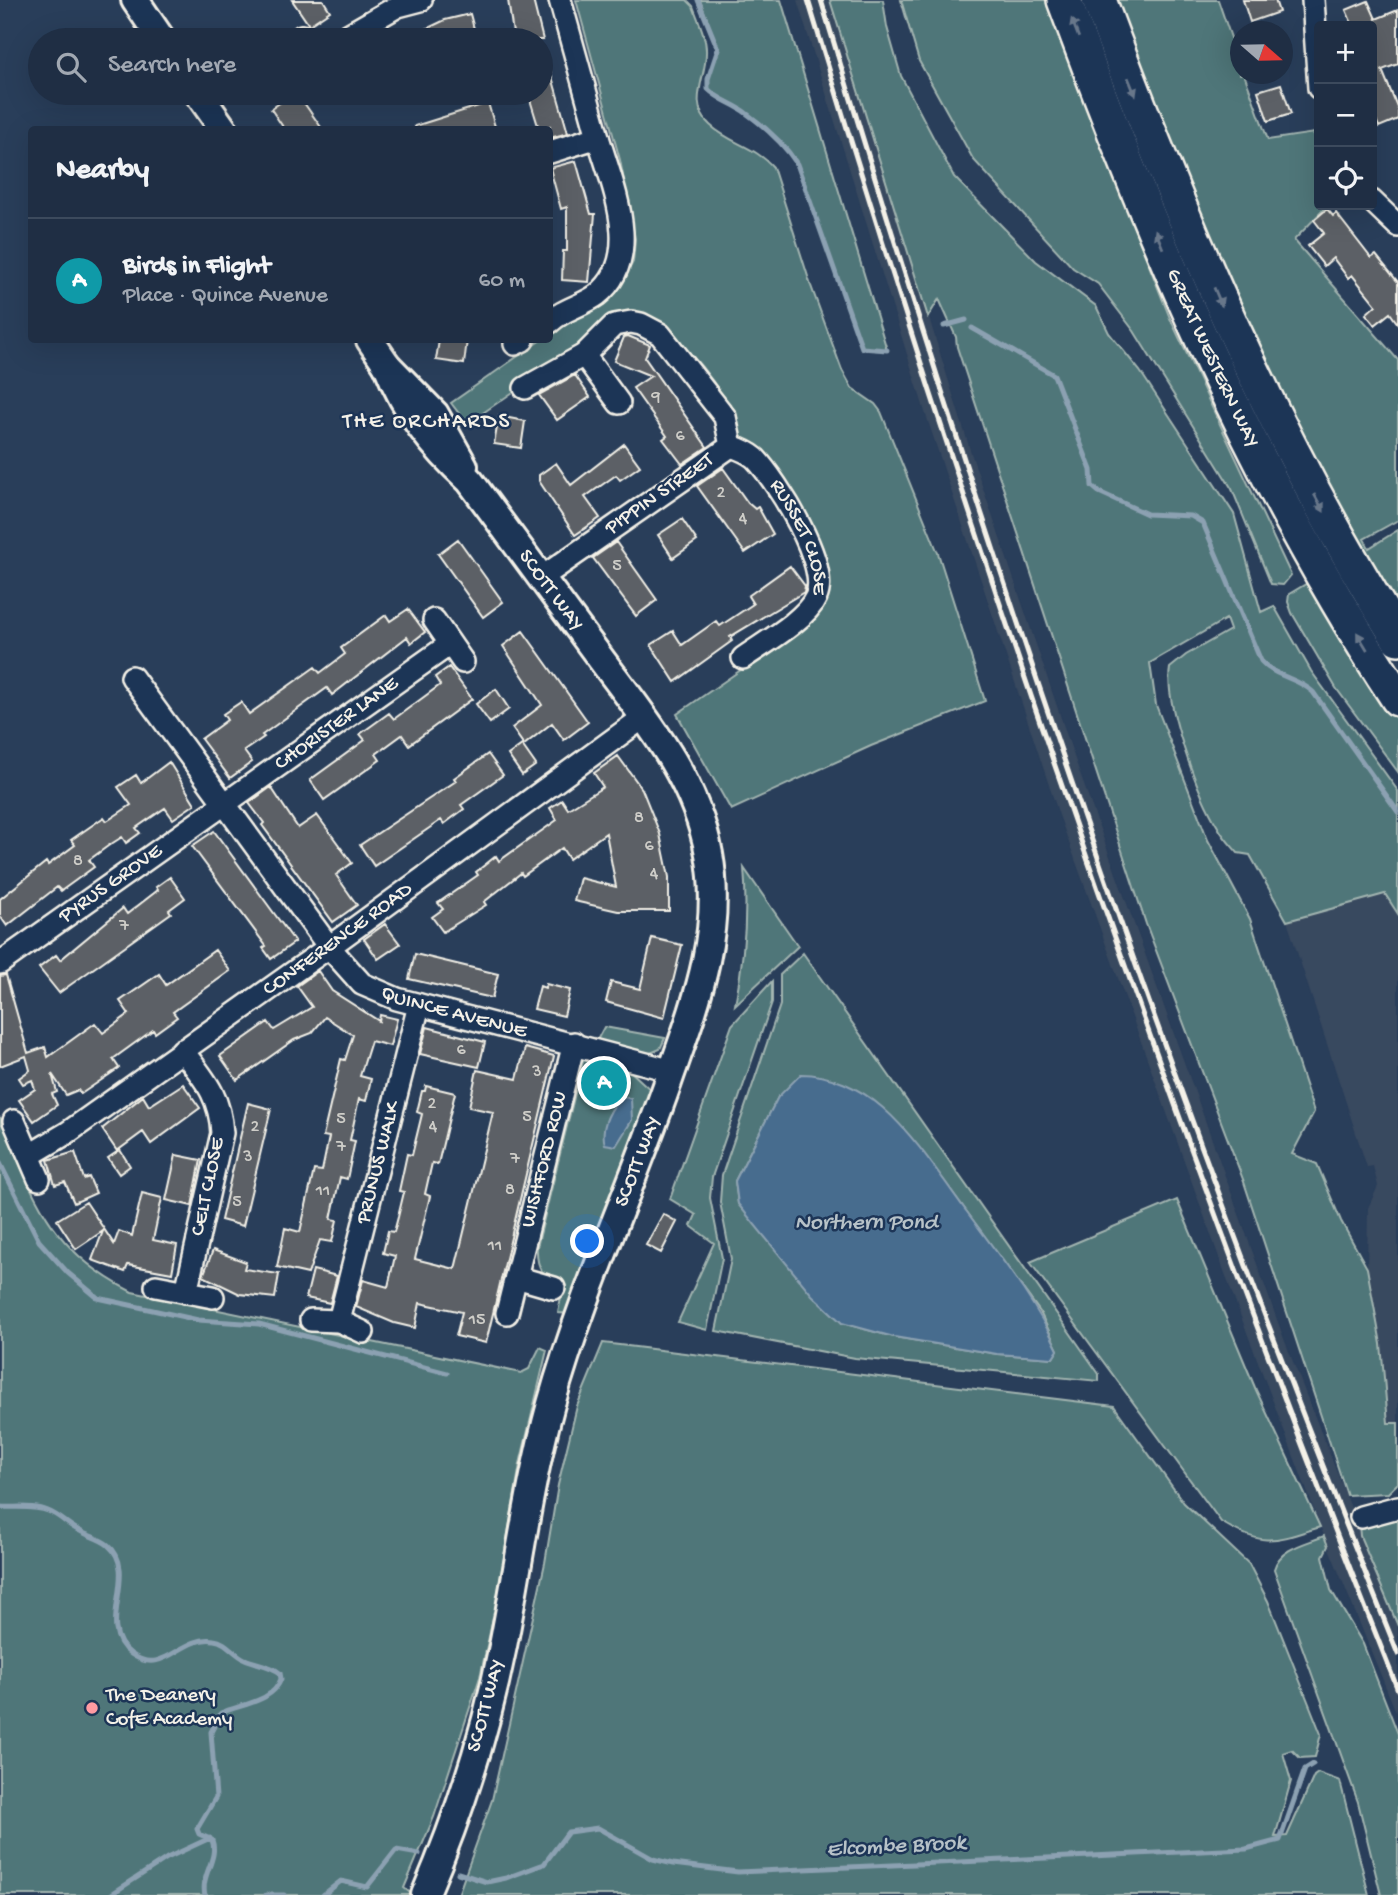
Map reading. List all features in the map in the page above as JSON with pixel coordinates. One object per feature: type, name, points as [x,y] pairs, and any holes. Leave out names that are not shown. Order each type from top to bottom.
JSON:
[{"type":"main road","name":"GREAT WESTERN WAY","points":[[1064,0],[1165,252],[1222,383],[1305,545],[1398,699]]},
{"type":"main road","name":"GREAT WESTERN WAY","points":[[1099,0],[1186,224],[1256,379],[1318,500],[1398,638]]},
{"type":"street","points":[[135,0],[154,28]]},
{"type":"street","points":[[359,28],[398,6],[422,0]]},
{"type":"street","points":[[553,311],[595,296],[611,281],[621,254],[622,233],[619,209],[560,0]]},
{"type":"street","points":[[1313,0],[1319,84]]},
{"type":"street","points":[[206,105],[221,126]]},
{"type":"street","points":[[553,151],[598,137]]},
{"type":"street","points":[[1377,206],[1398,226]]},
{"type":"street","name":"PIPPIN STREET","points":[[525,388],[584,355],[614,325],[631,322],[651,328],[660,334],[725,417],[731,446],[541,578]]},
{"type":"street","name":"SCOTT WAY","points":[[372,343],[387,365],[416,424],[436,449],[470,481],[644,717],[687,786],[704,830],[712,877],[713,920],[707,961],[673,1071],[582,1310],[555,1393],[533,1478],[495,1682],[466,1785],[425,1895]]},
{"type":"street","points":[[584,355],[619,403]]},
{"type":"street","name":"RUSSET CLOSE","points":[[731,446],[748,453],[757,461],[786,505],[804,535],[820,582],[809,609],[743,658]]},
{"type":"street","points":[[434,620],[463,662]]},
{"type":"street","name":"CHORISTER LANE","points":[[224,805],[450,644]]},
{"type":"street","name":"QUINCE AVENUE","points":[[132,677],[329,947],[362,984],[419,1004],[673,1071]]},
{"type":"street","name":"CONFERENCE ROAD","points":[[30,1155],[329,947],[644,717]]},
{"type":"street","name":"PYRUS GROVE","points":[[0,963],[224,805]]},
{"type":"street","name":"PRUNUS WALK","points":[[339,1321],[419,1004]]},
{"type":"street","name":"WISHFORD ROW","points":[[507,1313],[574,1043]]},
{"type":"street","name":"CELT CLOSE","points":[[182,1050],[211,1087],[220,1108],[222,1133],[186,1292]]},
{"type":"street","points":[[14,1121],[39,1179]]},
{"type":"street","points":[[516,1276],[554,1287]]},
{"type":"street","points":[[156,1286],[213,1297]]},
{"type":"street","points":[[311,1320],[339,1321],[363,1332]]},
{"type":"street","points":[[1361,1517],[1398,1507]]},
{"type":"shaded area","points":[[797,0],[830,0],[972,456],[1079,771],[1284,1339],[1398,1626],[1398,1717],[1324,1536],[1232,1293],[1059,815],[925,412]]},
{"type":"shaded area","points":[[1386,894],[1398,914],[1398,1423],[1388,1423],[1381,1344],[1367,1268],[1368,1208],[1378,1186],[1373,1166],[1367,1167],[1287,921]]},
{"type":"green space","points":[[576,0],[687,0],[693,6],[706,47],[699,90],[703,117],[717,131],[759,155],[773,167],[811,286],[842,370],[852,388],[875,404],[881,412],[938,553],[985,701],[871,746],[731,810],[677,714],[803,627],[827,590],[740,438],[735,421],[719,390],[697,361],[659,323],[591,338],[467,424],[451,403],[537,343],[553,343],[553,332],[609,294],[625,277],[633,262],[635,239],[620,160]]},
{"type":"green space","points":[[700,0],[781,0],[887,350],[862,348],[797,164],[760,124],[708,89],[708,79],[718,49]]},
{"type":"green space","points":[[830,0],[883,0],[887,27],[901,76],[954,177],[1036,261],[1096,306],[1109,333],[1140,371],[1234,514],[1261,612],[1274,606],[1311,671],[1398,791],[1398,914],[1385,894],[1287,921],[1250,855],[1238,853],[1222,834],[1210,812],[1192,772],[1172,704],[1170,668],[1186,655],[1230,630],[1226,619],[1150,663],[1156,705],[1208,840],[1250,919],[1314,1112],[1292,1154],[1317,1164],[1341,1221],[1367,1268],[1381,1344],[1388,1423],[1398,1423],[1398,1483],[1388,1493],[1347,1495],[1244,1182],[1146,924],[957,347],[956,337],[939,299],[928,317]]},
{"type":"green space","points":[[901,0],[1048,0],[1077,84],[1170,318],[1291,575],[1283,585],[1271,584],[1232,489],[1134,331],[1098,284],[1073,268],[973,159],[919,61]]},
{"type":"green space","points":[[1112,0],[1218,0],[1230,35],[1230,84],[1248,84],[1268,140],[1314,133],[1314,210],[1323,210],[1294,240],[1398,360],[1398,520],[1364,539],[1369,548],[1398,530],[1398,619],[1276,392]]},
{"type":"green space","points":[[1306,584],[1313,588],[1398,721],[1398,772],[1336,688],[1292,613],[1288,602],[1289,594]]},
{"type":"green space","points":[[744,868],[798,946],[735,1005],[744,937]]},
{"type":"green space","points":[[803,953],[1099,1374],[1099,1381],[855,1358],[716,1331],[731,1259],[720,1202],[722,1175],[780,1005],[780,975]],"holes":[[[778,1097],[939,1174],[1040,1312],[1058,1350],[1053,1358],[997,1354],[894,1337],[842,1323],[738,1204],[735,1181]]]},
{"type":"green space","points":[[772,981],[772,1002],[712,1177],[710,1198],[722,1258],[707,1330],[678,1322],[714,1243],[691,1226],[696,1215],[670,1199],[732,1025]]},
{"type":"green space","points":[[604,1027],[665,1038],[660,1049],[648,1054],[596,1042]]},
{"type":"green space","points":[[584,1057],[629,1070],[652,1091],[573,1314],[558,1313],[563,1286],[542,1271],[537,1247]]},
{"type":"green space","points":[[0,1117],[35,1196],[63,1239],[104,1276],[132,1292],[521,1373],[529,1369],[540,1347],[547,1350],[520,1464],[495,1610],[480,1677],[434,1817],[404,1888],[413,1895],[0,1895]]},
{"type":"green space","points":[[1177,1200],[1256,1390],[1320,1527],[1270,1540],[1248,1536],[1221,1522],[1030,1262]]},
{"type":"green space","points":[[603,1343],[1114,1406],[1184,1503],[1249,1564],[1268,1601],[1321,1734],[1315,1757],[1300,1758],[1292,1750],[1283,1753],[1291,1781],[1275,1837],[1287,1836],[1314,1776],[1318,1773],[1340,1781],[1369,1895],[458,1895],[492,1800],[577,1406]]},
{"type":"green space","points":[[1390,1515],[1398,1521],[1398,1626],[1360,1536],[1359,1525]]},
{"type":"green space","points":[[1324,1536],[1328,1546],[1323,1556],[1331,1590],[1363,1644],[1398,1734],[1398,1895],[1381,1895],[1358,1802],[1274,1569],[1287,1551]]},
{"type":"water","name":"Northern Pond","points":[[801,1074],[823,1076],[855,1088],[883,1108],[906,1131],[938,1171],[1027,1296],[1058,1350],[1053,1358],[997,1354],[894,1337],[842,1323],[812,1295],[738,1204],[735,1181],[778,1097]]},
{"type":"water","points":[[625,1097],[631,1099],[632,1120],[616,1146],[605,1144],[604,1131],[608,1118],[615,1105]]},
{"type":"building","points":[[292,0],[323,0],[330,11],[309,25]]},
{"type":"building","points":[[508,0],[533,0],[540,28],[512,28]]},
{"type":"building","points":[[1243,0],[1275,0],[1279,12],[1250,21]]},
{"type":"building","points":[[1368,1],[1376,19],[1398,10],[1398,64],[1382,70],[1398,109],[1398,119],[1379,127],[1377,21],[1351,21],[1346,10]]},
{"type":"building","points":[[470,14],[474,28],[428,28],[445,20]]},
{"type":"building","points":[[553,80],[568,133],[553,137],[553,126],[538,126],[532,105],[553,105]]},
{"type":"building","points":[[1281,84],[1291,114],[1268,121],[1258,91]]},
{"type":"building","points":[[277,105],[305,105],[320,126],[282,126],[271,109]]},
{"type":"building","points":[[489,105],[495,126],[415,126]]},
{"type":"building","points":[[576,161],[591,214],[595,214],[589,282],[562,280],[563,251],[567,251],[567,207],[561,209],[553,179],[553,167]]},
{"type":"building","points":[[1326,210],[1333,216],[1336,213],[1371,258],[1376,255],[1398,282],[1398,324],[1390,313],[1375,325],[1366,314],[1376,305],[1352,275],[1348,278],[1333,258],[1324,266],[1308,246],[1324,233],[1314,220]]},
{"type":"building","points":[[628,336],[650,345],[645,358],[707,447],[682,464],[663,439],[667,436],[633,388],[651,376],[614,361],[624,337]]},
{"type":"building","points":[[439,343],[467,343],[464,364],[436,360]]},
{"type":"building","points":[[575,375],[590,397],[557,420],[539,395]]},
{"type":"building","points":[[499,416],[525,421],[521,448],[494,444]]},
{"type":"building","points":[[624,444],[640,466],[620,480],[616,475],[585,497],[600,518],[575,535],[539,481],[539,475],[556,463],[571,485]]},
{"type":"building","points":[[723,468],[748,503],[755,509],[758,507],[773,534],[745,553],[697,486]]},
{"type":"building","points":[[682,519],[697,541],[673,558],[658,535]]},
{"type":"building","points":[[458,539],[503,602],[483,617],[438,554]]},
{"type":"building","points":[[616,542],[657,600],[636,616],[593,558]]},
{"type":"building","points":[[790,566],[805,586],[804,592],[730,637],[732,641],[675,682],[651,645],[673,631],[682,645],[716,621],[720,626],[753,604],[748,596]]},
{"type":"building","points":[[408,609],[425,632],[411,643],[407,637],[332,695],[327,688],[262,735],[264,737],[244,751],[252,762],[230,778],[201,739],[227,720],[223,714],[241,702],[249,714],[315,667],[320,673],[345,654],[341,648],[386,615],[390,621]]},
{"type":"building","points":[[523,631],[588,722],[564,740],[552,723],[524,745],[512,728],[542,705],[503,646]]},
{"type":"building","points":[[449,667],[472,699],[409,745],[402,735],[376,754],[380,760],[324,800],[310,780],[365,740],[360,734],[389,713],[394,719],[440,685],[435,677]]},
{"type":"building","points":[[496,689],[509,709],[490,723],[476,704]]},
{"type":"building","points":[[522,745],[536,765],[522,775],[508,755]]},
{"type":"building","points":[[488,754],[503,775],[461,805],[464,809],[444,824],[441,820],[374,866],[360,845],[456,781],[454,778]]},
{"type":"building","points":[[618,756],[642,789],[660,834],[669,877],[669,911],[618,911],[574,901],[580,878],[616,887],[606,833],[569,859],[562,848],[523,876],[521,873],[484,902],[486,905],[443,932],[432,917],[443,909],[438,903],[478,875],[476,872],[496,856],[499,861],[557,820],[550,808],[562,800],[568,809],[603,787],[594,773]]},
{"type":"building","points":[[169,762],[195,804],[173,819],[165,808],[136,828],[140,833],[126,843],[122,837],[108,846],[89,860],[94,867],[61,891],[57,887],[7,926],[0,916],[0,899],[46,862],[48,865],[75,845],[71,840],[104,817],[107,821],[131,805],[118,787],[136,775],[141,783]]},
{"type":"building","points":[[271,787],[298,828],[317,815],[352,863],[336,875],[357,905],[333,922],[249,803]]},
{"type":"building","points":[[214,831],[295,942],[271,959],[263,948],[266,946],[192,846]]},
{"type":"building","points":[[170,877],[185,898],[169,910],[171,913],[59,993],[39,968],[56,955],[60,960],[123,908],[127,914]]},
{"type":"building","points":[[385,924],[400,944],[378,959],[364,939]]},
{"type":"building","points":[[652,938],[682,945],[664,1018],[606,1002],[611,982],[640,989]]},
{"type":"building","points":[[215,950],[230,971],[173,1012],[177,1017],[155,1033],[153,1030],[113,1059],[119,1068],[81,1094],[78,1090],[66,1095],[52,1074],[57,1092],[52,1094],[57,1105],[34,1121],[19,1100],[35,1089],[32,1080],[23,1084],[19,1078],[30,1070],[26,1056],[0,1066],[0,976],[6,975],[28,1053],[45,1047],[48,1057],[95,1023],[103,1033],[129,1014],[120,1001],[159,974],[166,985]]},
{"type":"building","points":[[415,954],[498,974],[492,998],[409,979]]},
{"type":"building","points":[[318,971],[332,991],[379,1021],[380,1015],[397,1019],[390,1046],[371,1041],[360,1076],[371,1079],[366,1101],[359,1099],[350,1140],[355,1141],[347,1179],[340,1177],[331,1219],[337,1220],[332,1242],[320,1240],[308,1274],[277,1267],[285,1228],[300,1232],[314,1170],[322,1171],[329,1137],[323,1136],[341,1059],[345,1060],[353,1035],[325,1017],[312,1033],[294,1040],[237,1080],[220,1056],[268,1022],[274,1030],[312,1007],[297,986]]},
{"type":"building","points":[[546,984],[570,990],[564,1016],[534,1009],[540,986],[545,988]]},
{"type":"building","points":[[427,1027],[485,1042],[479,1067],[420,1054]]},
{"type":"building","points":[[525,1048],[554,1056],[486,1343],[456,1336],[462,1312],[420,1303],[415,1328],[394,1323],[356,1307],[363,1280],[388,1287],[395,1256],[383,1253],[388,1231],[394,1232],[398,1217],[404,1192],[399,1191],[407,1154],[412,1155],[422,1114],[417,1112],[422,1091],[425,1091],[426,1086],[455,1093],[438,1164],[432,1163],[425,1194],[430,1196],[415,1259],[455,1269],[493,1112],[469,1107],[477,1070],[517,1079]]},
{"type":"building","points":[[183,1084],[200,1108],[151,1144],[143,1132],[117,1151],[102,1129],[143,1096],[149,1106]]},
{"type":"building","points":[[248,1103],[271,1109],[243,1226],[221,1220]]},
{"type":"building","points":[[120,1150],[130,1166],[119,1174],[108,1158]]},
{"type":"building","points":[[75,1152],[84,1179],[89,1177],[96,1193],[74,1203],[65,1182],[55,1185],[48,1160]]},
{"type":"building","points":[[176,1155],[201,1160],[192,1206],[166,1200]]},
{"type":"building","points":[[142,1193],[162,1198],[153,1240],[177,1245],[172,1273],[128,1265],[125,1272],[92,1260],[103,1231],[76,1249],[57,1220],[86,1202],[114,1244],[119,1231],[132,1236]]},
{"type":"building","points":[[663,1214],[677,1222],[661,1253],[646,1245]]},
{"type":"building","points":[[213,1250],[246,1262],[244,1269],[279,1274],[275,1298],[240,1294],[203,1276]]},
{"type":"building","points":[[313,1270],[337,1276],[330,1303],[306,1298]]},
{"type":"waterway","points":[[698,0],[718,49],[708,79],[708,89],[760,124],[797,164],[862,348],[887,350]]},
{"type":"waterway","points":[[944,326],[966,320]]},
{"type":"waterway","points":[[972,328],[1054,375],[1091,470],[1092,486],[1099,492],[1147,514],[1191,516],[1203,523],[1261,661],[1273,671],[1313,692],[1398,812]]},
{"type":"waterway","points":[[0,1163],[39,1241],[68,1273],[98,1298],[198,1320],[259,1324],[447,1373]]},
{"type":"waterway","name":"Elcombe Brook","points":[[0,1507],[43,1509],[108,1545],[117,1557],[120,1570],[116,1630],[120,1643],[131,1654],[153,1661],[163,1659],[191,1643],[214,1640],[223,1643],[241,1657],[280,1673],[281,1679],[271,1693],[221,1713],[211,1732],[216,1797],[197,1829],[199,1834],[212,1840],[214,1847],[205,1881],[205,1895]]},
{"type":"waterway","name":"Elcombe Brook","points":[[458,1873],[487,1882],[506,1878],[544,1864],[568,1832],[598,1828],[653,1859],[738,1872],[1246,1849],[1280,1840],[1305,1769],[1313,1764]]},
{"type":"waterway","points":[[110,1895],[167,1858],[210,1838]]},
{"type":"waterway","name":"Elcombe Brook","points":[[323,1895],[341,1881],[367,1887],[396,1850],[419,1854]]},
{"type":"waterway","name":"Elcombe Brook","points":[[266,1895],[284,1895]]},
{"type":"railway","points":[[808,0],[942,427],[1085,851],[1237,1272],[1398,1690]]},
{"type":"railway","points":[[821,0],[951,418],[1090,834],[1239,1246],[1398,1654]]},
{"type":"place","name":"Birds in Flight","points":[[604,1083]]},
{"type":"place","name":"The Deanery CofE Academy","points":[[92,1708]]},
{"type":"district","name":"THE ORCHARDS","points":[[427,422]]}]
